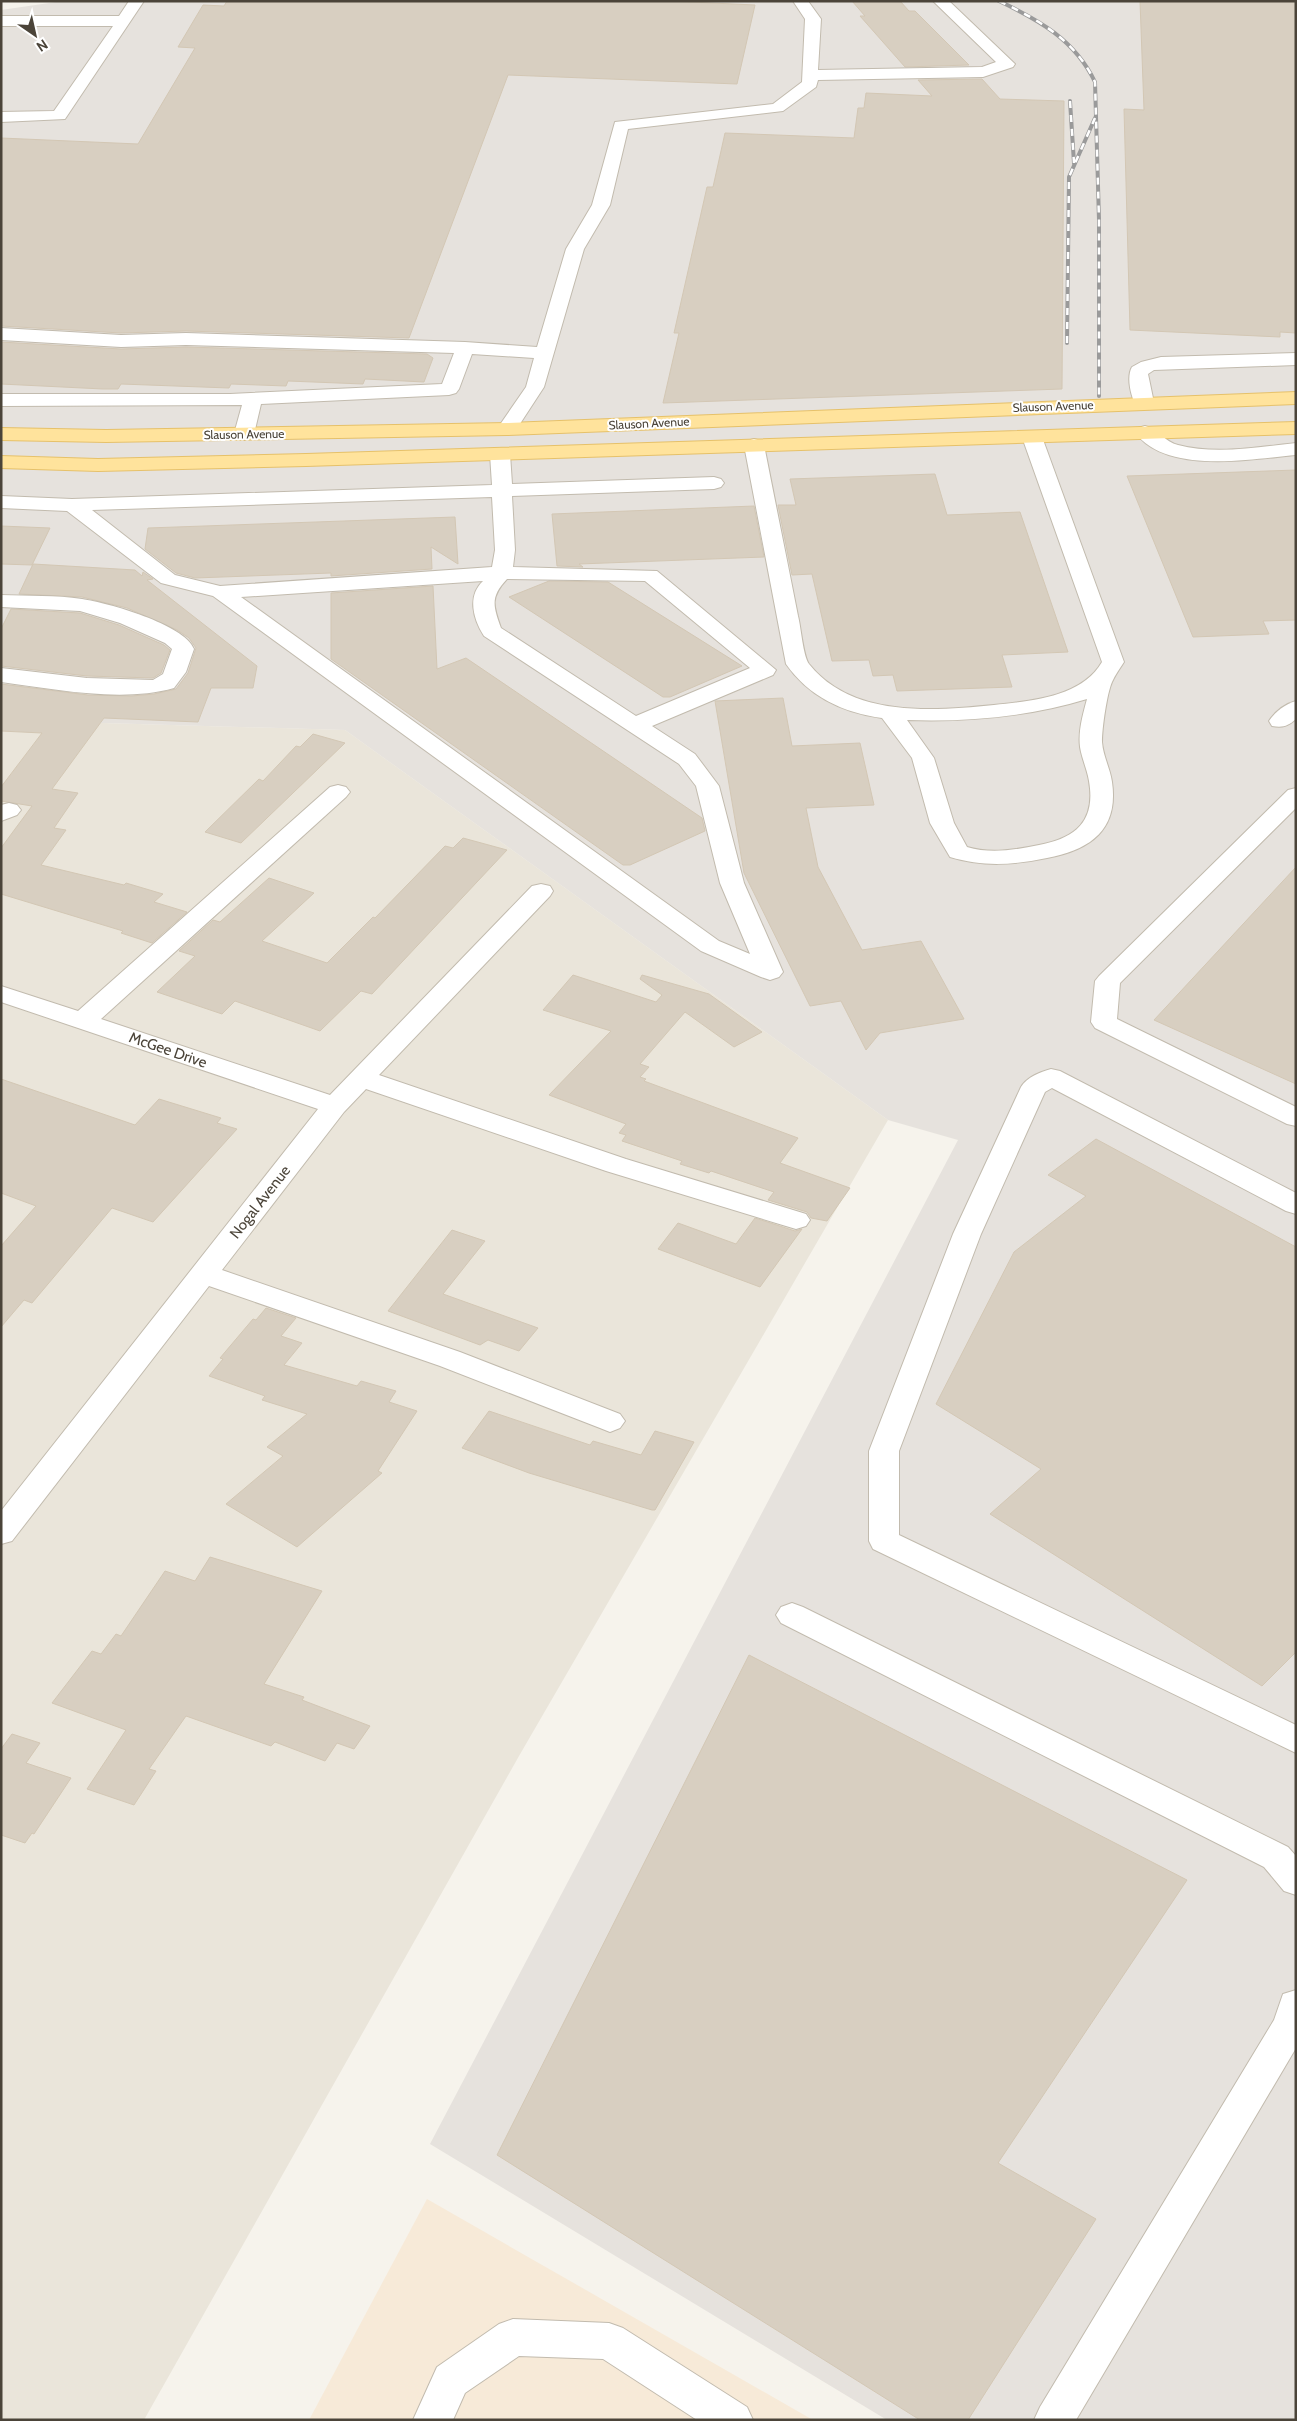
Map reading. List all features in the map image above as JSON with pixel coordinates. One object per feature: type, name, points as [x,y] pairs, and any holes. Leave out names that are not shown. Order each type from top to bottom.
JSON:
[{"type":"main road","name":"Slauson Avenue","points":[[1,434],[106,436],[507,429],[1296,398]]},
{"type":"main road","points":[[753,418],[754,445]]},
{"type":"main road","points":[[500,454],[507,429]]},
{"type":"main road","name":"Slauson Avenue","points":[[1,462],[98,465],[500,454],[1145,432],[1295,430]]},
{"type":"street","points":[[1,117],[59,116],[137,1]]},
{"type":"street","points":[[507,429],[536,387],[575,249],[601,205],[621,125],[777,108],[810,84],[813,19],[800,1]]},
{"type":"street","points":[[810,75],[983,72],[1007,64],[940,1]]},
{"type":"street","points":[[1,21],[123,21]]},
{"type":"street","points":[[1,334],[121,341],[186,339],[466,348],[545,353]]},
{"type":"street","points":[[1,400],[253,399],[448,389],[466,348]]},
{"type":"street","points":[[1144,403],[1138,378],[1139,371],[1148,366],[1161,363],[1296,359]]},
{"type":"street","points":[[244,434],[253,399]]},
{"type":"street","points":[[1145,432],[1163,446],[1182,451],[1207,454],[1296,449]]},
{"type":"street","points":[[890,713],[923,758],[942,823],[958,852],[978,859],[1018,856],[1057,850],[1086,837],[1102,813],[1101,783],[1091,743],[1101,681],[1113,662],[1032,437]]},
{"type":"street","points":[[754,445],[797,664],[811,679],[845,702],[890,713],[945,716],[1020,708],[1069,698],[1101,681]]},
{"type":"street","points":[[220,592],[710,946],[770,972],[732,883],[707,786],[687,759],[492,630],[483,608],[486,589],[502,573],[505,550],[500,454]]},
{"type":"street","points":[[1,502],[72,505],[714,483]]},
{"type":"street","points":[[72,505],[168,579],[220,592],[502,573],[650,576],[765,670],[634,725]]},
{"type":"street","points":[[1,675],[113,686],[159,687],[168,682],[174,674],[183,649],[181,644],[173,638],[128,618],[90,607],[2,594]]},
{"type":"street","points":[[83,1021],[338,792]]},
{"type":"street","points":[[1296,795],[1108,981],[1104,1022],[1296,1118]]},
{"type":"street","name":"Nogal Avenue","points":[[1,1533],[335,1106],[541,891]]},
{"type":"street","name":"McGee Drive","points":[[1,994],[335,1106]]},
{"type":"street","points":[[1296,1205],[1051,1077],[1034,1087],[967,1234],[884,1451],[884,1541],[1296,1740]]},
{"type":"street","points":[[362,1078],[625,1168],[796,1220]]},
{"type":"street","points":[[204,1274],[450,1360],[610,1421]]},
{"type":"street","points":[[792,1614],[1276,1857],[1296,1881]]},
{"type":"street","points":[[1054,2420],[1291,2024],[1296,2005]]},
{"type":"street","points":[[433,2420],[451,2380],[513,2337],[609,2341],[733,2420]]},
{"type":"shaded area","points":[[63,1],[1296,1],[1296,2420],[887,2420],[430,2144],[958,1140],[888,1120],[345,730],[1,720],[1,10]]},
{"type":"shaded area","points":[[1,720],[345,730],[888,1120],[519,1756],[144,2420],[1,2420]]},
{"type":"shaded area","points":[[427,2199],[813,2420],[309,2420]]},
{"type":"building","points":[[227,1],[669,1],[755,5],[737,84],[508,75],[409,338],[186,331],[121,333],[1,326],[1,138],[138,144],[195,48],[178,47],[203,5],[224,6]]},
{"type":"building","points":[[852,1],[900,1],[909,11],[915,11],[969,65],[905,67],[860,16],[865,16]]},
{"type":"building","points":[[1140,1],[1296,1],[1296,333],[1280,332],[1280,337],[1130,330],[1124,109],[1144,110]]},
{"type":"building","points":[[982,79],[1000,99],[1064,101],[1062,389],[663,403],[679,333],[674,333],[707,187],[713,187],[725,133],[854,138],[858,108],[864,108],[866,93],[932,96],[918,80]]},
{"type":"building","points":[[1,342],[121,349],[186,347],[427,354],[433,358],[424,382],[365,379],[363,384],[288,381],[286,386],[231,384],[229,388],[121,384],[118,389],[103,389],[1,384]]},
{"type":"building","points":[[1296,470],[1296,620],[1263,621],[1269,634],[1193,637],[1127,476]]},
{"type":"building","points":[[935,474],[947,515],[1020,512],[1068,652],[1002,655],[1012,687],[897,691],[893,675],[873,676],[869,660],[832,661],[812,574],[792,575],[778,505],[796,505],[790,479]]},
{"type":"building","points":[[754,506],[764,557],[579,564],[583,567],[557,566],[552,514]]},
{"type":"building","points":[[455,517],[458,564],[431,547],[432,569],[331,576],[331,573],[195,578],[176,573],[145,549],[148,528]]},
{"type":"building","points":[[1,526],[50,528],[32,565],[1,564]]},
{"type":"building","points":[[33,564],[135,570],[142,576],[143,572],[153,579],[147,580],[257,666],[253,688],[211,688],[198,722],[104,718],[52,789],[78,793],[54,828],[66,830],[41,865],[124,885],[126,883],[163,894],[154,902],[187,912],[152,943],[121,933],[123,931],[1,894],[1,848],[32,806],[1,801],[1,787],[42,733],[1,731],[1,684],[88,695],[132,696],[154,694],[176,689],[188,673],[196,648],[189,638],[177,630],[127,608],[82,597],[19,594]]},
{"type":"building","points":[[549,581],[608,582],[742,666],[670,697],[663,697],[509,597]]},
{"type":"building","points":[[433,586],[437,669],[466,658],[702,818],[705,831],[630,865],[623,865],[331,659],[331,593]]},
{"type":"building","points":[[11,609],[80,613],[119,625],[164,645],[170,650],[161,673],[153,678],[87,676],[1,666],[1,629]]},
{"type":"building","points":[[783,698],[792,746],[860,743],[874,805],[806,808],[818,867],[862,950],[921,941],[964,1019],[880,1033],[866,1050],[841,1001],[810,1006],[744,873],[715,701]]},
{"type":"building","points":[[313,734],[345,743],[241,843],[205,832],[259,779],[263,781],[296,746],[300,747]]},
{"type":"building","points":[[463,838],[507,850],[372,994],[361,991],[320,1031],[235,1001],[222,1014],[157,992],[195,956],[179,951],[213,920],[220,922],[269,878],[314,893],[262,941],[327,963],[373,917],[375,918],[445,846],[453,848]]},
{"type":"building","points":[[1296,867],[1296,1084],[1154,1020]]},
{"type":"building","points":[[573,975],[656,1002],[662,995],[640,979],[642,975],[709,994],[762,1032],[734,1047],[685,1012],[640,1064],[649,1067],[640,1077],[646,1079],[644,1081],[798,1138],[780,1163],[850,1188],[827,1221],[811,1218],[807,1212],[768,1200],[774,1192],[711,1171],[709,1173],[680,1164],[682,1161],[622,1141],[626,1135],[619,1133],[626,1124],[549,1095],[611,1031],[543,1010]]},
{"type":"building","points":[[1,1079],[135,1125],[159,1099],[221,1118],[217,1123],[237,1129],[153,1222],[112,1208],[32,1303],[24,1300],[1,1327],[1,1246],[36,1206],[1,1193]]},
{"type":"building","points":[[1096,1139],[1296,1247],[1296,1652],[1262,1686],[990,1514],[1041,1469],[936,1404],[1014,1252],[1086,1196],[1048,1175]]},
{"type":"building","points":[[755,1218],[795,1231],[802,1229],[760,1287],[658,1249],[678,1223],[736,1244]]},
{"type":"building","points":[[452,1230],[485,1241],[443,1294],[538,1328],[519,1351],[488,1340],[480,1345],[388,1311]]},
{"type":"building","points":[[266,1308],[296,1318],[281,1336],[302,1343],[284,1365],[357,1386],[361,1381],[396,1391],[389,1402],[417,1411],[378,1471],[382,1473],[297,1547],[226,1504],[283,1456],[267,1447],[307,1414],[262,1400],[265,1396],[209,1376],[223,1359],[220,1358],[253,1319],[256,1320]]},
{"type":"building","points":[[489,1411],[590,1445],[593,1441],[641,1455],[655,1431],[694,1442],[655,1510],[652,1510],[529,1473],[462,1448]]},
{"type":"building","points":[[210,1557],[322,1591],[264,1684],[304,1697],[302,1700],[370,1726],[354,1749],[337,1743],[325,1761],[275,1742],[271,1746],[186,1716],[149,1769],[156,1771],[134,1805],[87,1789],[126,1730],[52,1703],[92,1651],[101,1654],[116,1634],[121,1636],[165,1571],[195,1581]]},
{"type":"building","points":[[749,1655],[1187,1880],[998,2163],[1096,2219],[968,2420],[920,2420],[497,2155]]},
{"type":"building","points":[[12,1734],[40,1743],[26,1763],[71,1778],[34,1834],[32,1833],[25,1843],[1,1835],[1,1749]]},
{"type":"railway","points":[[999,1],[1042,24],[1066,43],[1087,67],[1095,82],[1099,220],[1099,396]]},
{"type":"railway","points":[[1070,101],[1074,163]]},
{"type":"railway","points":[[1067,343],[1069,177],[1095,118]]}]
